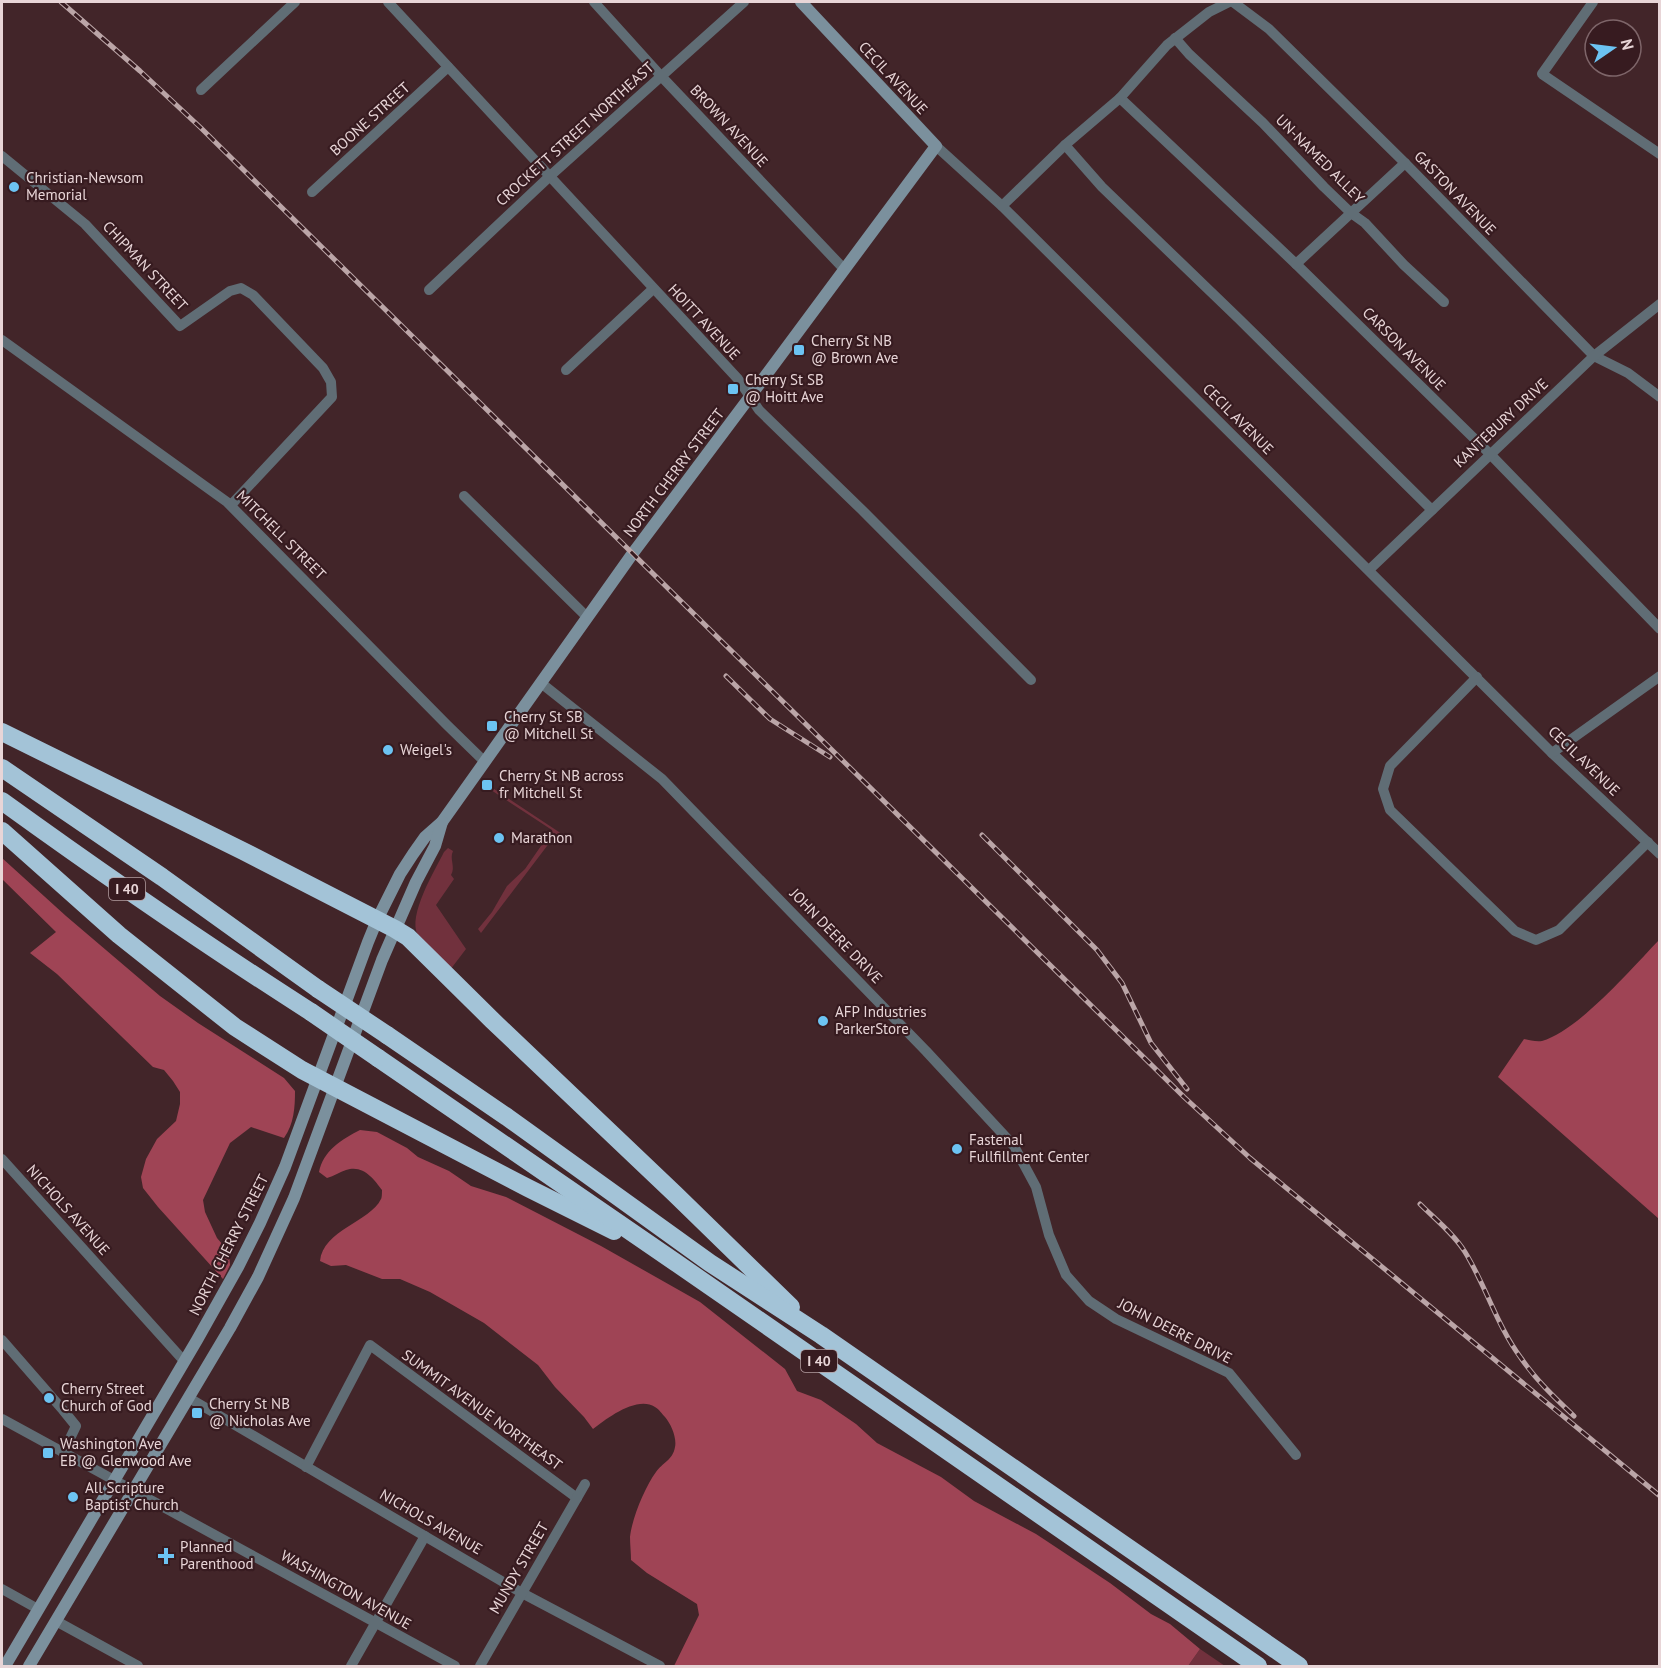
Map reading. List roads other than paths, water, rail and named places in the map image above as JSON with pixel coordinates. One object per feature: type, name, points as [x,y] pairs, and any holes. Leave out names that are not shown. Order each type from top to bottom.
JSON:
[{"type":"highway","points":[[2,732],[243,851],[408,937],[484,1013],[821,1335]]},
{"type":"highway","name":"I 40","points":[[2,768],[507,1118],[710,1263],[821,1335],[1299,1666]]},
{"type":"highway","name":"I 40","points":[[2,801],[675,1262],[1258,1666]]},
{"type":"highway","points":[[2,831],[119,935],[235,1028],[302,1070],[675,1262]]},
{"type":"main road","name":"CECIL AVENUE","points":[[803,2],[936,146]]},
{"type":"main road","name":"NORTH CHERRY STREET","points":[[4,1666],[217,1306],[260,1223],[296,1140],[377,920],[412,854],[425,837],[442,822],[666,507],[750,398],[936,146]]},
{"type":"main road","name":"NORTH CHERRY STREET","points":[[29,1666],[230,1328],[273,1246],[294,1198],[382,960],[435,846],[442,822]]},
{"type":"street","points":[[201,90],[295,2]]},
{"type":"street","name":"HOITT AVENUE","points":[[388,2],[738,379],[759,410],[1031,680]]},
{"type":"street","name":"BROWN AVENUE","points":[[594,2],[844,269]]},
{"type":"street","name":"CROCKETT STREET NORTHEAST","points":[[429,290],[550,176],[744,2]]},
{"type":"street","points":[[1002,206],[1120,98],[1167,45],[1209,12],[1231,2]]},
{"type":"street","name":"GASTON AVENUE","points":[[1231,2],[1269,29],[1405,163],[1594,356],[1628,373],[1659,398]]},
{"type":"street","points":[[1593,2],[1542,74],[1659,154]]},
{"type":"street","name":"UN-NAMED ALLEY","points":[[1175,38],[1444,302]]},
{"type":"street","name":"BOONE STREET","points":[[312,192],[448,67]]},
{"type":"street","name":"CARSON AVENUE","points":[[1120,98],[1296,264],[1490,454],[1659,629]]},
{"type":"street","name":"CECIL AVENUE","points":[[936,146],[1002,206],[1552,753],[1659,854]]},
{"type":"street","points":[[1065,146],[1102,188],[1238,318],[1432,510]]},
{"type":"street","name":"CHIPMAN STREET","points":[[2,156],[89,229],[180,326],[230,291],[241,288],[253,295],[323,368],[331,382],[333,398],[231,505]]},
{"type":"street","points":[[1296,264],[1405,163]]},
{"type":"street","points":[[566,370],[653,289]]},
{"type":"street","name":"KANTEBURY DRIVE","points":[[1369,570],[1594,356],[1659,304]]},
{"type":"street","name":"MITCHELL STREET","points":[[2,340],[231,505],[484,761]]},
{"type":"street","points":[[464,496],[587,617]]},
{"type":"street","points":[[1552,753],[1659,676]]},
{"type":"street","points":[[1478,678],[1390,766],[1383,789],[1390,810],[1515,931],[1536,940],[1559,930],[1648,842]]},
{"type":"street","name":"JOHN DEERE DRIVE","points":[[541,683],[662,779],[926,1051],[1014,1146],[1036,1188],[1049,1234],[1066,1275],[1089,1301],[1116,1319],[1229,1373],[1296,1455]]},
{"type":"street","name":"NICHOLS AVENUE","points":[[2,1159],[184,1361]]},
{"type":"street","points":[[2,1340],[76,1426],[63,1453]]},
{"type":"street","name":"SUMMIT AVENUE NORTHEAST","points":[[306,1467],[370,1345],[577,1498]]},
{"type":"street","name":"NICHOLS AVENUE","points":[[189,1398],[522,1593],[660,1666]]},
{"type":"street","name":"WASHINGTON AVENUE","points":[[2,1419],[455,1666]]},
{"type":"street","name":"MUNDY STREET","points":[[480,1666],[585,1484]]},
{"type":"street","points":[[351,1666],[425,1536]]},
{"type":"street","points":[[2,1589],[38,1609]]},
{"type":"street","points":[[56,1621],[138,1666]]},
{"type":"railway","points":[[61,2],[201,128],[1184,1097],[1250,1158],[1660,1496]]},
{"type":"railway","points":[[726,676],[770,719],[830,757]]},
{"type":"railway","points":[[982,835],[1097,950],[1122,983],[1151,1043],[1187,1089]]},
{"type":"railway","points":[[1420,1204],[1461,1245],[1513,1346],[1546,1388],[1574,1416]]},
{"type":"place","name":"Christian-Newsom Memorial","points":[[14,187]]},
{"type":"place","name":"Cherry St NB @ Brown Ave","points":[[799,350]]},
{"type":"place","name":"Cherry St SB @ Hoitt Ave","points":[[733,389]]},
{"type":"place","name":"Cherry St SB @ Mitchell St","points":[[492,726]]},
{"type":"place","name":"Weigel's","points":[[388,750]]},
{"type":"place","name":"Cherry St NB across fr Mitchell St","points":[[487,785]]},
{"type":"place","name":"Marathon","points":[[499,838]]},
{"type":"place","name":"AFP Industries ParkerStore","points":[[823,1021]]},
{"type":"place","name":"Fastenal Fullfillment Center","points":[[957,1149]]},
{"type":"place","name":"Cherry Street Church of God","points":[[49,1398]]},
{"type":"place","name":"Cherry St NB @ Nicholas Ave","points":[[197,1413]]},
{"type":"place","name":"Washington Ave EB @ Glenwood Ave","points":[[48,1453]]},
{"type":"place","name":"All Scripture Baptist Church","points":[[73,1497]]},
{"type":"place","name":"Planned Parenthood","points":[[166,1556]]}]
